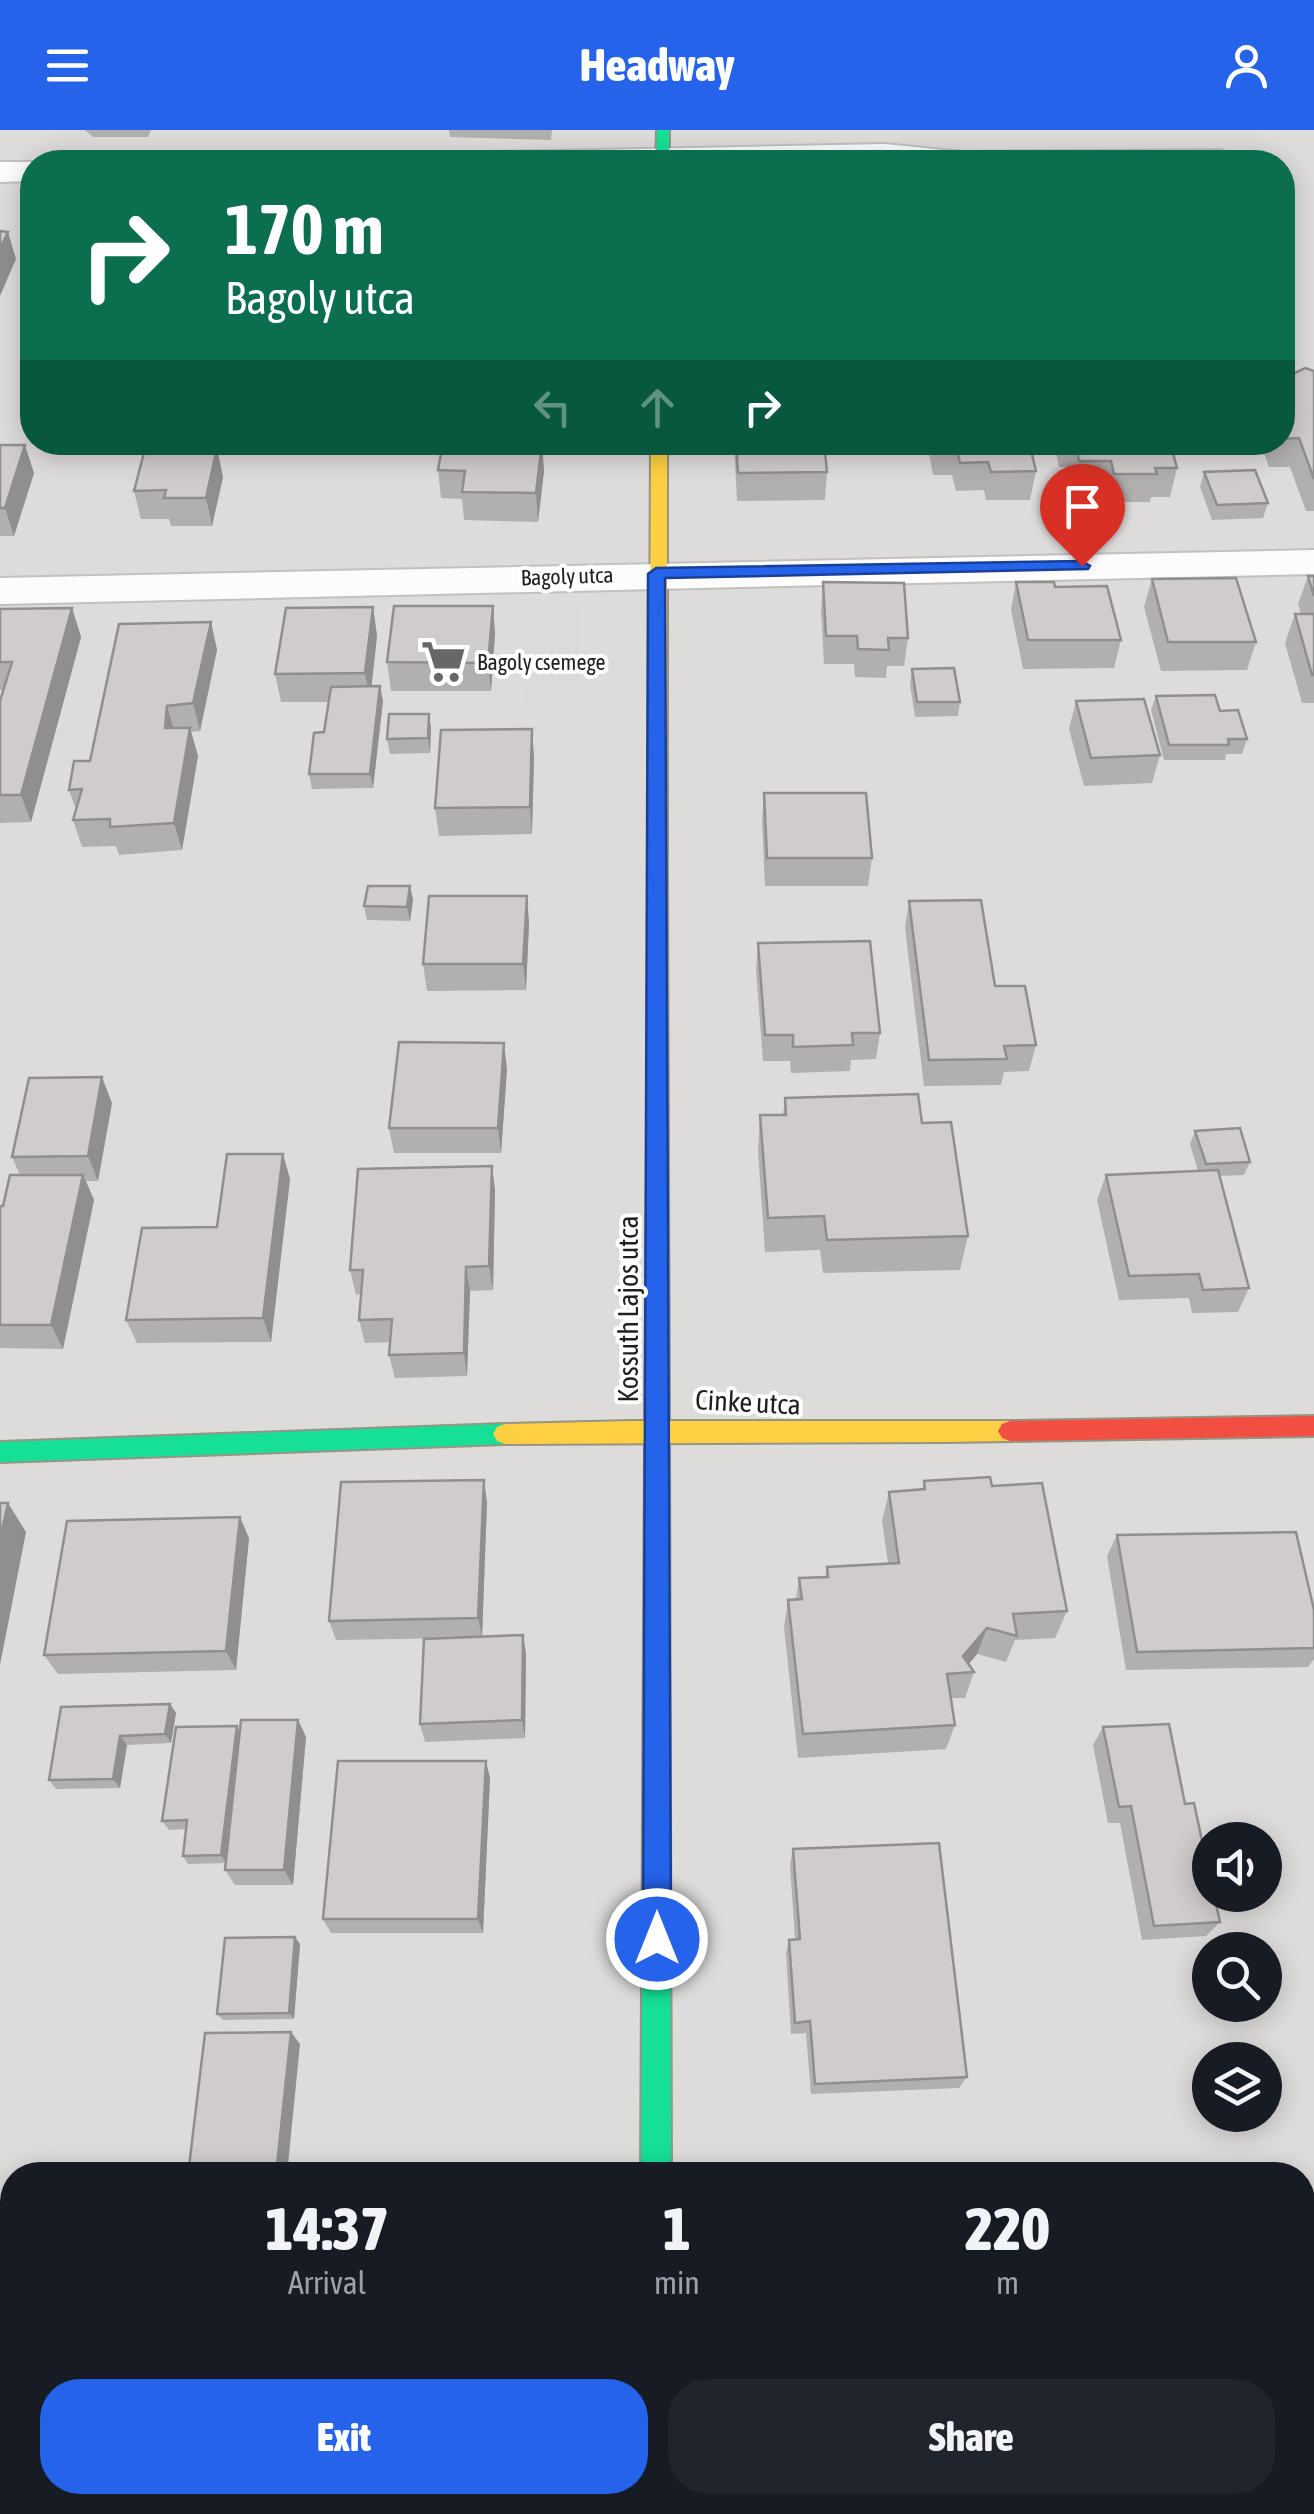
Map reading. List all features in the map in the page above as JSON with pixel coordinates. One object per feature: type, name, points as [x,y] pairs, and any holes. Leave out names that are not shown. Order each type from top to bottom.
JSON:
[{"type":"street","name":"Kossuth Lajos utca","points":[[656,2162],[658,455]]},
{"type":"street","name":"Bagoly utca","points":[[0,591],[1314,562]]},
{"type":"street","name":"Cinke utca","points":[[0,1452],[658,1428],[814,1435],[1314,1426]]},
{"type":"shaded area","points":[[0,130],[1314,130],[1314,2162],[0,2162]]},
{"type":"shaded area","points":[[580,610],[577,706],[525,706],[531,611]]},
{"type":"building","points":[[0,231],[8,232],[0,249]]},
{"type":"building","points":[[1305,368],[1314,371],[1314,479],[1299,438],[1295,438],[1295,373]]},
{"type":"building","points":[[0,445],[20,445],[22,455],[5,508],[0,508]]},
{"type":"building","points":[[143,455],[215,455],[206,498],[164,498],[166,490],[134,491]]},
{"type":"building","points":[[441,455],[540,455],[536,493],[462,492],[465,471],[438,470]]},
{"type":"building","points":[[737,455],[825,455],[827,472],[738,473]]},
{"type":"building","points":[[958,455],[1032,455],[1036,471],[991,472],[988,462],[960,463]]},
{"type":"building","points":[[1078,455],[1174,455],[1177,468],[1155,468],[1157,474],[1114,474],[1111,461],[1079,461]]},
{"type":"building","points":[[1255,470],[1268,503],[1217,505],[1204,472]]},
{"type":"building","points":[[1236,578],[1256,642],[1168,642],[1152,579]]},
{"type":"building","points":[[823,582],[904,583],[908,638],[888,638],[889,650],[858,649],[857,636],[826,636]]},
{"type":"building","points":[[1016,582],[1054,582],[1055,587],[1107,586],[1121,640],[1028,640]]},
{"type":"building","points":[[394,606],[493,606],[488,663],[387,662]]},
{"type":"building","points":[[373,607],[365,673],[275,674],[286,608]]},
{"type":"building","points":[[72,608],[21,795],[0,795],[0,701],[12,662],[0,662],[0,609]]},
{"type":"building","points":[[1295,614],[1314,614],[1314,675],[1312,675]]},
{"type":"building","points":[[211,622],[193,703],[167,706],[165,728],[190,728],[174,823],[110,827],[110,819],[73,820],[82,789],[69,790],[74,761],[90,761],[119,624]]},
{"type":"building","points":[[954,668],[960,702],[917,702],[912,669]]},
{"type":"building","points":[[380,686],[370,774],[309,774],[314,733],[324,732],[331,687]]},
{"type":"building","points":[[1215,695],[1220,711],[1238,710],[1247,739],[1228,739],[1229,745],[1169,745],[1156,696]]},
{"type":"building","points":[[1144,699],[1160,755],[1091,758],[1076,701]]},
{"type":"building","points":[[389,714],[429,714],[428,738],[387,739]]},
{"type":"building","points":[[532,729],[530,807],[435,808],[441,730]]},
{"type":"building","points":[[764,793],[866,793],[872,858],[767,858]]},
{"type":"building","points":[[368,886],[410,886],[407,907],[364,906]]},
{"type":"building","points":[[429,896],[527,896],[523,964],[423,964]]},
{"type":"building","points":[[981,900],[995,986],[1025,986],[1036,1045],[1004,1046],[1007,1059],[929,1060],[909,901]]},
{"type":"building","points":[[870,941],[880,1033],[852,1033],[853,1045],[793,1047],[793,1035],[765,1035],[758,943]]},
{"type":"building","points":[[399,1042],[504,1043],[498,1128],[389,1128]]},
{"type":"building","points":[[102,1077],[88,1156],[12,1157],[29,1078]]},
{"type":"building","points":[[918,1094],[922,1123],[951,1122],[968,1236],[827,1240],[824,1216],[768,1218],[760,1115],[786,1115],[785,1098]]},
{"type":"building","points":[[1240,1128],[1250,1162],[1206,1164],[1195,1131]]},
{"type":"building","points":[[227,1154],[283,1154],[263,1318],[126,1320],[142,1228],[217,1227]]},
{"type":"building","points":[[492,1166],[489,1266],[466,1267],[464,1353],[389,1355],[392,1319],[359,1320],[363,1270],[350,1270],[358,1169]]},
{"type":"building","points":[[1218,1170],[1249,1288],[1203,1290],[1199,1274],[1129,1276],[1106,1175]]},
{"type":"building","points":[[10,1175],[83,1175],[51,1325],[0,1325],[0,1206]]},
{"type":"building","points":[[990,1477],[992,1486],[1042,1483],[1067,1611],[1013,1614],[1017,1636],[987,1628],[963,1656],[974,1672],[947,1674],[955,1725],[803,1734],[788,1600],[802,1599],[799,1578],[828,1577],[827,1567],[899,1563],[889,1492],[925,1489],[924,1481]]},
{"type":"building","points":[[484,1480],[478,1618],[329,1621],[341,1482]]},
{"type":"building","points":[[0,1503],[8,1503],[0,1539]]},
{"type":"building","points":[[240,1517],[226,1651],[44,1655],[67,1521]]},
{"type":"building","points":[[1296,1532],[1314,1610],[1314,1648],[1137,1652],[1117,1535]]},
{"type":"building","points":[[523,1635],[522,1720],[420,1724],[424,1639]]},
{"type":"building","points":[[170,1704],[165,1734],[120,1736],[113,1779],[49,1780],[61,1707]]},
{"type":"building","points":[[241,1720],[298,1720],[284,1870],[225,1870]]},
{"type":"building","points":[[1169,1724],[1185,1804],[1194,1803],[1198,1822],[1192,1822],[1192,1912],[1218,1912],[1220,1922],[1154,1926],[1131,1806],[1119,1807],[1103,1727]]},
{"type":"building","points":[[237,1726],[221,1855],[183,1856],[187,1820],[162,1821],[176,1727]]},
{"type":"building","points":[[338,1761],[486,1761],[478,1919],[323,1919]]},
{"type":"building","points":[[939,1843],[967,2077],[815,2084],[810,2021],[795,2023],[789,1940],[800,1939],[793,1849]]},
{"type":"building","points":[[295,1937],[289,2013],[217,2014],[225,1938]]},
{"type":"building","points":[[291,2032],[277,2162],[190,2162],[205,2033]]},
{"type":"traffic: fast","points":[[663,130],[663,150]]},
{"type":"traffic: fast","points":[[0,1452],[505,1434]]},
{"type":"traffic: fast","points":[[656,2162],[657,1439]]},
{"type":"traffic: slow","points":[[658,877],[659,455]]},
{"type":"traffic: slow","points":[[505,1434],[1010,1431]]},
{"type":"traffic: jam","points":[[657,1439],[658,877]]},
{"type":"traffic: jam","points":[[1010,1431],[1314,1426]]},
{"type":"place","name":"Bagoly csemege","points":[[444,662]]},
{"type":"route","points":[[657,1939],[656,574],[1082,566]]}]
